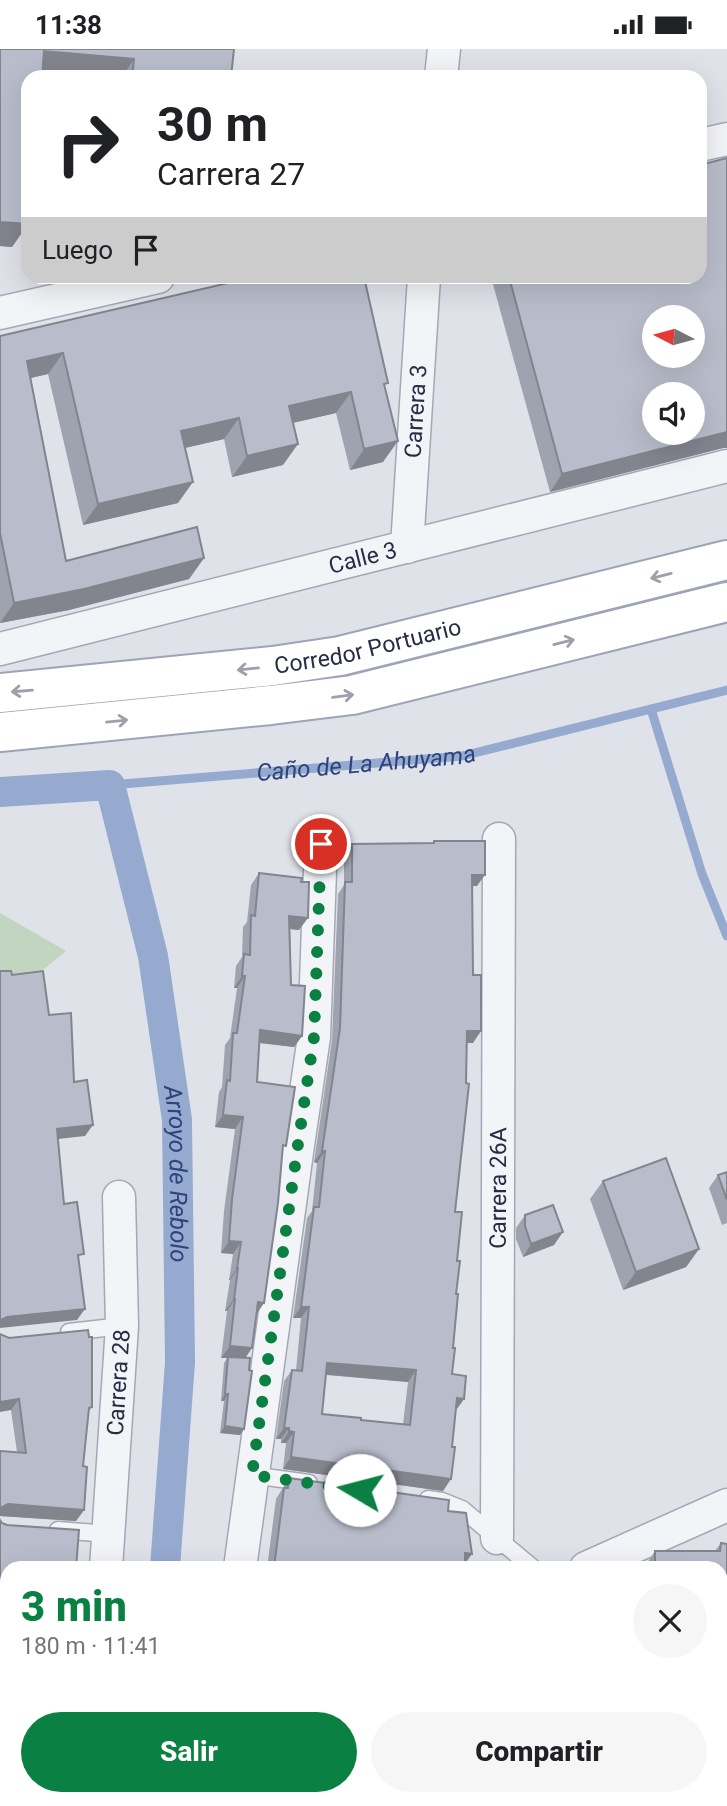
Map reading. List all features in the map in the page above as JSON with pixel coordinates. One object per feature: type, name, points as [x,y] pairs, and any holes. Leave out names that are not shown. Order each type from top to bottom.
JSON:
[{"type":"main road","name":"Corredor Portuario","points":[[0,693],[273,666],[341,656],[727,560]]},
{"type":"main road","name":"Corredor Portuario","points":[[0,732],[352,695],[727,602]]},
{"type":"street","points":[[442,70],[444,49]]},
{"type":"street","points":[[707,143],[727,139]]},
{"type":"street","points":[[0,313],[127,284]]},
{"type":"street","name":"Carrera 3","points":[[407,547],[424,284]]},
{"type":"street","name":"Calle 3","points":[[0,649],[727,466]]},
{"type":"street","name":"Carrera 26A","points":[[497,1538],[499,839]]},
{"type":"street","points":[[241,1561],[314,1037],[321,844]]},
{"type":"street","name":"Carrera 28","points":[[107,1561],[122,1327],[119,1197]]},
{"type":"street","points":[[602,1561],[727,1505]]},
{"type":"lane","points":[[54,1334],[122,1327]]},
{"type":"lane","points":[[252,1475],[320,1484]]},
{"type":"lane","points":[[415,1497],[442,1501],[462,1509],[525,1561]]},
{"type":"lane","points":[[41,1529],[109,1534]]},
{"type":"green space","points":[[0,913],[66,951],[38,974],[0,975]]},
{"type":"building","points":[[0,49],[234,49],[232,70],[133,70],[134,59],[44,51],[43,70],[21,70],[21,224],[0,222]]},
{"type":"building","points":[[727,158],[727,432],[705,438],[705,382],[642,382],[642,445],[676,445],[562,474],[511,284],[707,284],[707,163]]},
{"type":"building","points":[[224,284],[366,284],[388,383],[384,384],[398,441],[364,449],[351,392],[289,406],[298,444],[247,456],[239,418],[181,431],[193,482],[98,504],[63,353],[27,361],[66,561],[197,527],[204,558],[84,589],[14,603],[0,533],[0,336]]},
{"type":"building","points":[[485,841],[485,875],[472,875],[473,975],[481,975],[481,1031],[467,1031],[466,1083],[469,1084],[455,1212],[462,1212],[452,1374],[466,1376],[464,1399],[457,1398],[451,1479],[291,1457],[294,1432],[284,1428],[292,1370],[302,1371],[309,1307],[301,1307],[314,1207],[319,1207],[325,1151],[322,1151],[340,1028],[345,882],[352,882],[352,844]],"holes":[[[327,1363],[416,1370],[410,1425],[322,1414]]]},
{"type":"building","points":[[259,873],[302,878],[301,882],[309,882],[308,918],[289,916],[291,985],[305,986],[302,1036],[260,1030],[257,1082],[295,1087],[286,1146],[283,1145],[264,1303],[258,1302],[252,1348],[230,1346],[241,1242],[229,1241],[243,1117],[223,1115],[227,1080],[230,1081],[233,1033],[237,1033],[245,976],[242,976],[244,954],[250,955],[251,915],[255,916]]},
{"type":"building","points":[[0,971],[11,971],[12,975],[43,971],[49,1015],[71,1013],[74,1082],[87,1080],[93,1125],[57,1129],[64,1204],[77,1202],[84,1254],[78,1255],[85,1309],[7,1317],[0,1323]]},
{"type":"building","points":[[666,1158],[699,1249],[636,1272],[603,1181]]},
{"type":"building","points":[[727,1172],[727,1200],[718,1175]]},
{"type":"building","points":[[553,1205],[563,1232],[531,1244],[525,1226],[525,1215]]},
{"type":"building","points":[[88,1330],[89,1337],[92,1337],[92,1407],[89,1408],[83,1466],[87,1467],[84,1510],[8,1504],[0,1508],[0,1451],[26,1453],[19,1399],[0,1402],[0,1334],[9,1338]]},
{"type":"building","points":[[228,1357],[250,1358],[249,1370],[252,1371],[244,1429],[225,1426]]},
{"type":"building","points":[[289,1478],[449,1500],[448,1511],[466,1513],[472,1554],[465,1553],[465,1561],[275,1561],[284,1488],[288,1488]]},
{"type":"building","points":[[0,1520],[7,1525],[79,1530],[77,1561],[0,1561]]},
{"type":"building","points":[[721,1543],[727,1544],[727,1561],[655,1561],[655,1551],[720,1551]]},
{"type":"waterway","name":"Caño de La Ahuyama","points":[[110,785],[462,756],[727,690]]},
{"type":"waterway","points":[[651,709],[702,874],[727,936]]},
{"type":"waterway","name":"Arroyo de Rebolo","points":[[0,792],[110,785],[153,956],[177,1120],[180,1362],[166,1561]]},
{"type":"route","points":[[321,844],[314,1037],[252,1475],[360,1490]]}]
